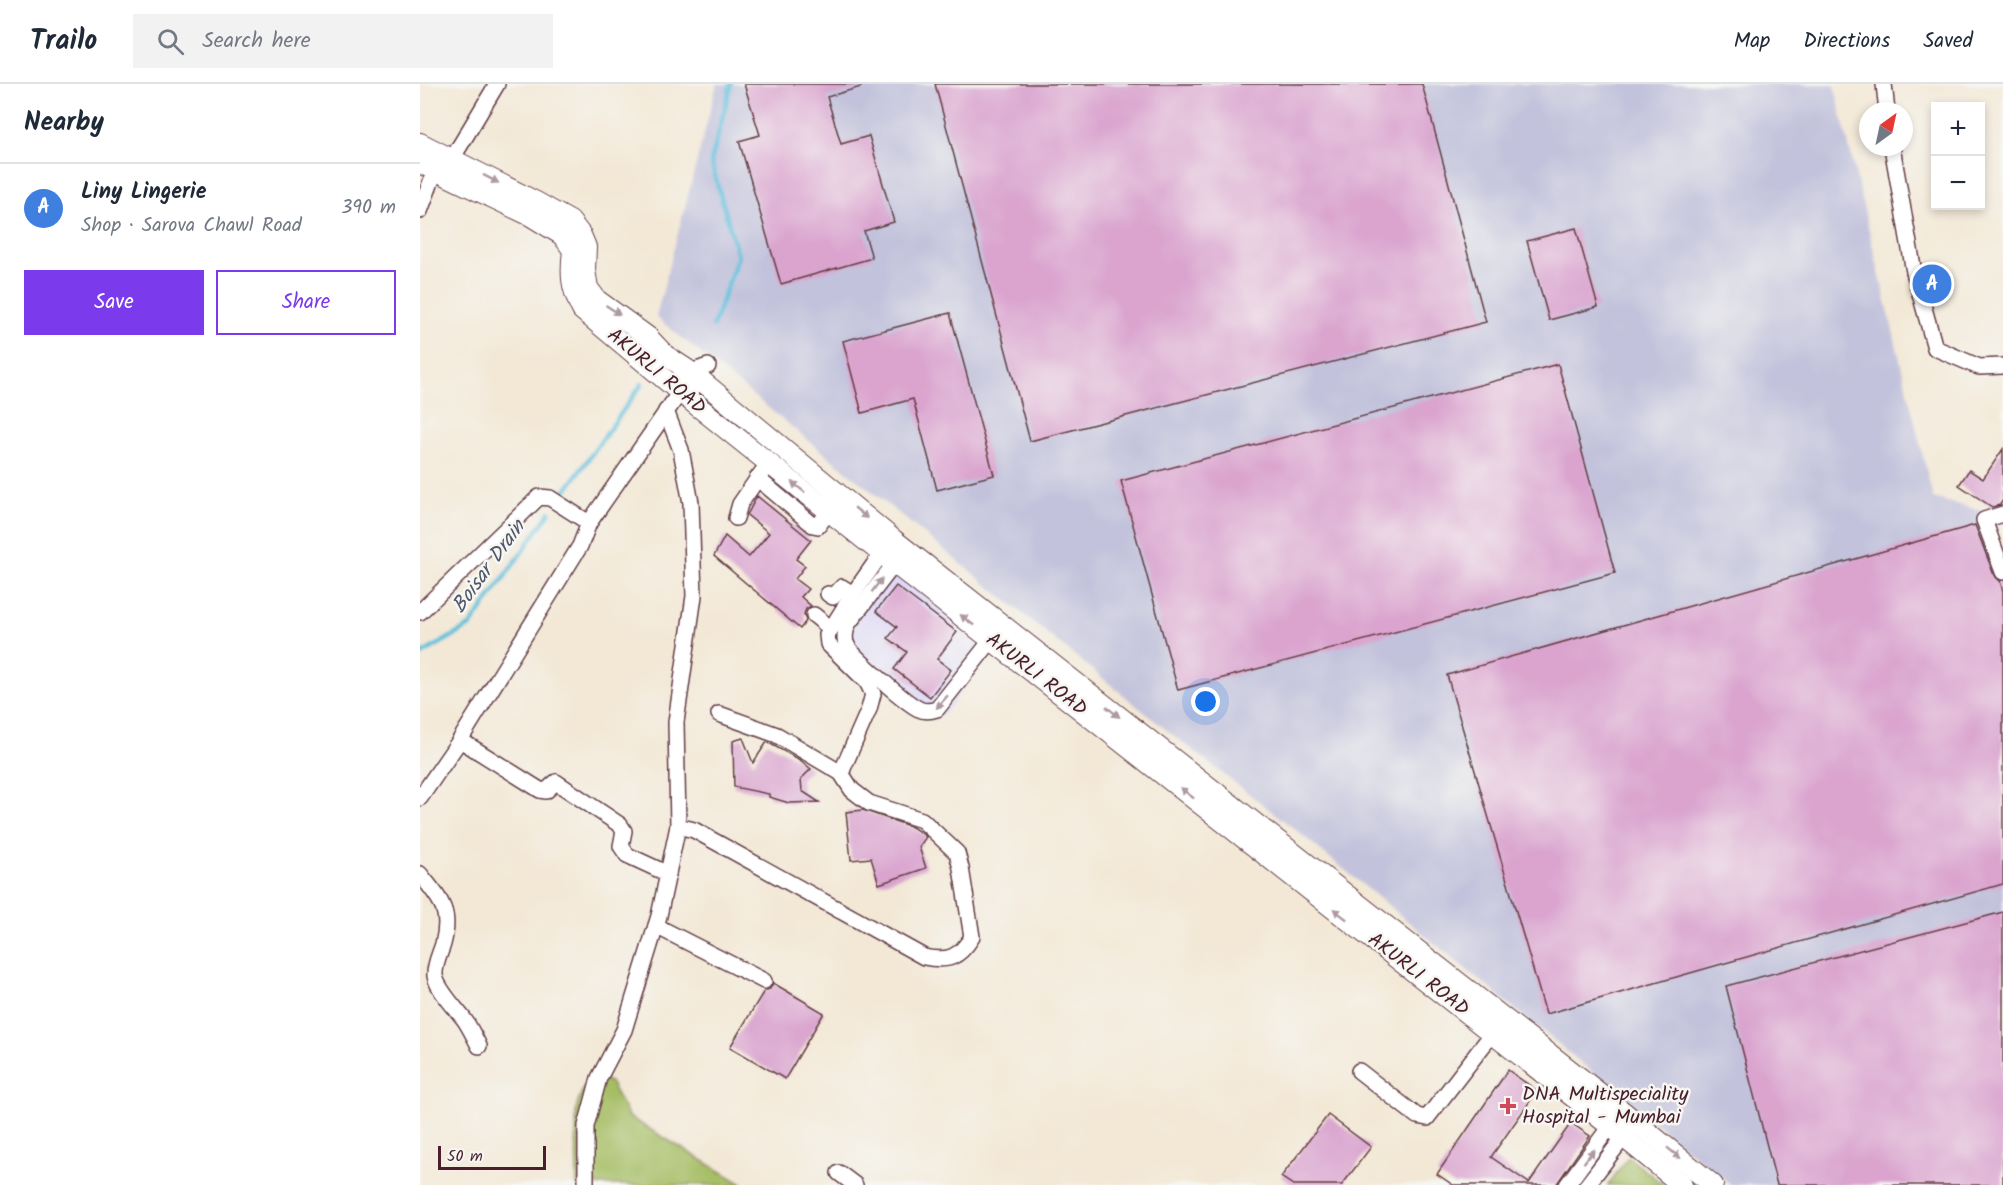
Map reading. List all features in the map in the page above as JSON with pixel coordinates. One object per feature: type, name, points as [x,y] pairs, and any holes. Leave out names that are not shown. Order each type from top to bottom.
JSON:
[{"type":"street","points":[[452,159],[497,84]]},
{"type":"street","points":[[1884,84],[1886,102]]},
{"type":"street","name":"AKURLI ROAD","points":[[420,143],[538,202],[570,221],[581,235],[586,247],[585,270],[588,288],[597,300],[648,337],[665,355],[701,373],[889,551]]},
{"type":"street","points":[[1894,156],[1914,272],[1935,348],[1979,367],[2003,366]]},
{"type":"street","points":[[420,211],[428,167]]},
{"type":"street","name":"AKURLI ROAD","points":[[428,167],[531,216],[562,235],[573,250],[570,271],[573,293],[582,310],[675,388],[761,465],[889,551],[1077,695],[1622,1124],[1682,1185]]},
{"type":"street","points":[[420,798],[460,740],[580,546],[588,523],[666,411],[675,388],[701,373]]},
{"type":"street","points":[[586,1185],[586,1126],[598,1078],[624,1030],[656,926],[678,826],[676,722],[694,596],[691,503],[681,450],[666,411]]},
{"type":"street","points":[[736,518],[740,504],[773,440]]},
{"type":"street","points":[[420,612],[539,497],[550,498],[588,523]]},
{"type":"street","points":[[2003,505],[1998,516],[1984,520],[2003,572]]},
{"type":"street","points":[[841,773],[869,709],[873,694],[867,682],[828,644],[827,636],[853,594],[889,551]]},
{"type":"street","points":[[889,551],[848,624],[844,636],[847,646],[918,709],[928,712],[937,709],[997,633]]},
{"type":"street","points":[[828,594],[833,597],[840,587],[853,594]]},
{"type":"street","points":[[814,615],[831,629]]},
{"type":"street","points":[[678,826],[694,830],[924,957],[938,960],[952,958],[965,948],[972,938],[957,853],[922,820],[869,803],[852,790],[841,773],[777,735],[719,714]]},
{"type":"street","points":[[460,740],[540,790],[546,791],[556,782],[620,825],[624,831],[621,846],[627,855],[668,874]]},
{"type":"street","points":[[420,874],[443,902],[445,911],[443,942],[435,976],[444,994],[467,1023],[479,1046]]},
{"type":"street","points":[[656,926],[764,981]]},
{"type":"street","points":[[1359,1071],[1417,1116],[1428,1118],[1498,1026]]},
{"type":"street","points":[[1567,1185],[1622,1124]]},
{"type":"street","points":[[1587,1185],[1622,1124]]},
{"type":"street","points":[[1622,1124],[1713,1185]]},
{"type":"street","points":[[839,1173],[855,1185]]},
{"type":"shaded area","points":[[717,84],[1834,84],[1933,498],[1986,512],[2003,561],[2003,1185],[1731,1185],[1292,827],[1169,732],[656,317]]},
{"type":"shaded area","points":[[887,563],[994,648],[945,714],[933,717],[846,653],[835,630]]},
{"type":"green space","points":[[597,1077],[610,1082],[629,1117],[744,1185],[577,1185],[576,1109],[583,1088]]},
{"type":"green space","points":[[1628,1157],[1664,1185],[1608,1185]]},
{"type":"building","points":[[744,84],[861,84],[861,87],[827,97],[841,144],[869,136],[894,222],[864,231],[872,258],[781,284],[739,141],[760,135]]},
{"type":"building","points":[[935,84],[1422,84],[1486,322],[1030,441]]},
{"type":"building","points":[[1576,228],[1598,307],[1549,320],[1527,241]]},
{"type":"building","points":[[950,313],[994,475],[937,490],[913,399],[862,413],[843,341]]},
{"type":"building","points":[[1558,364],[1615,573],[1178,690],[1121,481]]},
{"type":"building","points":[[2003,449],[2003,500],[2000,505],[1992,507],[1959,485],[1969,470],[1983,479]]},
{"type":"building","points":[[757,496],[811,540],[796,559],[805,566],[795,579],[808,589],[801,597],[811,606],[806,609],[804,614],[806,621],[800,629],[714,556],[725,536],[749,557],[769,533],[747,515]]},
{"type":"building","points":[[1975,525],[1994,575],[2000,581],[2003,591],[2003,884],[1546,1014],[1447,675]]},
{"type":"building","points":[[896,586],[957,632],[937,659],[951,670],[930,697],[894,669],[907,652],[888,638],[897,627],[876,611]]},
{"type":"building","points":[[743,738],[753,763],[767,742],[800,760],[811,769],[801,779],[802,791],[819,802],[789,803],[769,797],[769,794],[734,787],[733,741]]},
{"type":"building","points":[[863,810],[912,827],[926,837],[919,847],[926,868],[879,884],[871,858],[851,860],[846,812]]},
{"type":"building","points":[[2003,912],[2003,1185],[1777,1185],[1726,986]]},
{"type":"building","points":[[773,983],[824,1013],[785,1079],[730,1047],[764,991],[770,989]]},
{"type":"building","points":[[1508,1070],[1537,1091],[1491,1157],[1529,1183],[1571,1123],[1590,1136],[1556,1185],[1453,1185],[1437,1174]]},
{"type":"building","points":[[1328,1115],[1371,1147],[1342,1185],[1293,1185],[1281,1177]]},
{"type":"waterway","points":[[713,326],[738,256],[711,162],[731,84]]},
{"type":"waterway","name":"Boisar Drain","points":[[564,493],[642,384]]},
{"type":"waterway","name":"Boisar Drain","points":[[420,655],[470,626],[550,512]]},
{"type":"place","name":"Liny Lingerie","points":[[1932,284]]},
{"type":"place","name":"DNA Multispeciality Hospital - Mumbai","points":[[1508,1106]]}]
